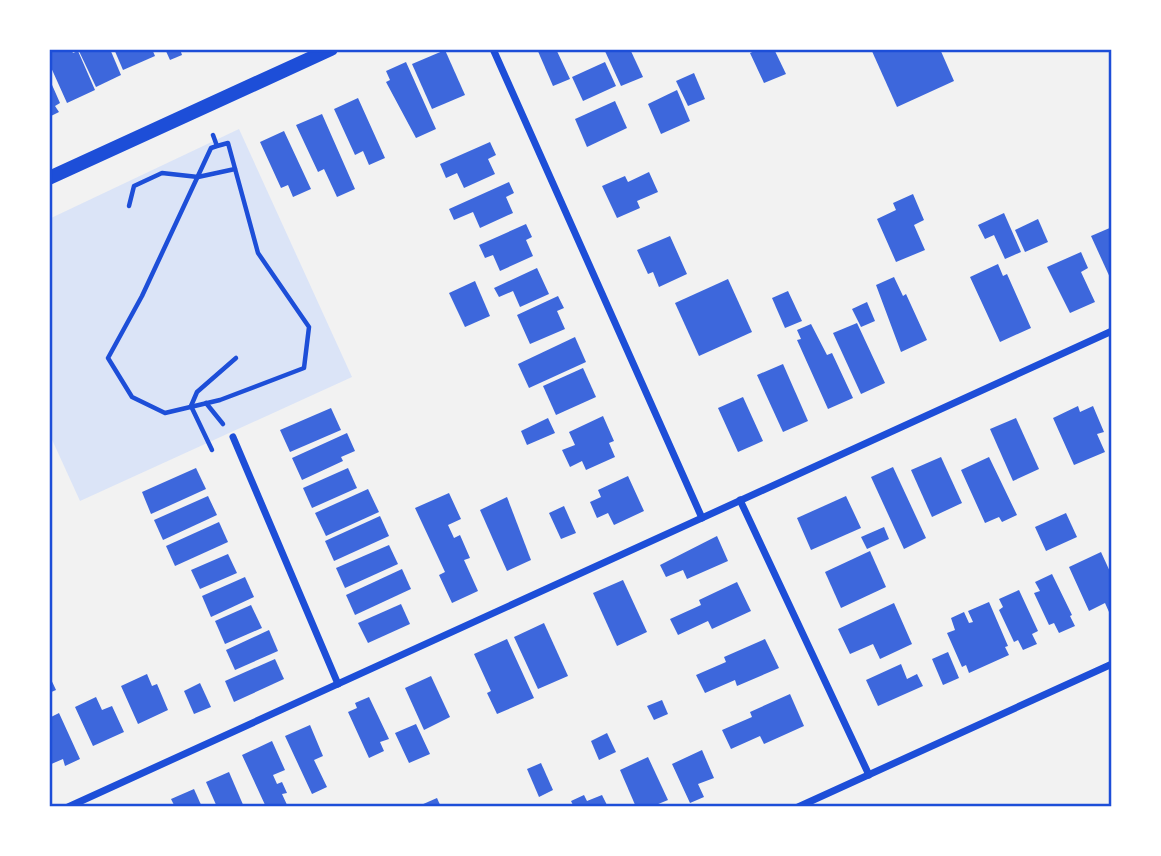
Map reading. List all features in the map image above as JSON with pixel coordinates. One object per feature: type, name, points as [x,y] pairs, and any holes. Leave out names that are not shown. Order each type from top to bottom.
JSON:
[{"type":"main road","points":[[49,178],[321,51]]},
{"type":"street","points":[[493,49],[702,519]]},
{"type":"street","points":[[68,807],[1112,331]]},
{"type":"street","points":[[233,437],[338,684]]},
{"type":"street","points":[[740,500],[869,775]]},
{"type":"street","points":[[799,807],[1112,664]]},
{"type":"path","points":[[213,135],[217,146]]},
{"type":"path","points":[[228,143],[258,253],[309,327],[304,368],[206,402],[165,413],[132,397],[108,358],[142,296],[211,148],[217,146],[228,143]]},
{"type":"path","points":[[129,206],[134,186],[162,173],[198,177],[235,169]]},
{"type":"path","points":[[212,450],[191,406],[197,392],[236,358]]},
{"type":"path","points":[[206,402],[233,437]]},
{"type":"shaded area","points":[[239,129],[352,377],[80,501],[49,433],[49,219]]},
{"type":"building","points":[[49,49],[71,49],[73,53],[78,51],[95,90],[67,103],[49,63]]},
{"type":"building","points":[[78,49],[110,49],[121,75],[96,87]]},
{"type":"building","points":[[114,49],[152,49],[155,56],[123,70]]},
{"type":"building","points":[[165,49],[180,49],[182,55],[170,60]]},
{"type":"building","points":[[537,49],[556,49],[570,79],[553,86]]},
{"type":"building","points":[[604,49],[630,49],[643,77],[621,86]]},
{"type":"building","points":[[759,49],[774,49],[786,74],[764,83],[750,53]]},
{"type":"building","points":[[871,49],[940,49],[954,81],[897,107]]},
{"type":"building","points":[[445,50],[465,95],[432,109],[412,64]]},
{"type":"building","points":[[406,62],[436,129],[416,138],[386,82],[390,80],[386,71]]},
{"type":"building","points":[[605,62],[616,86],[583,101],[572,77]]},
{"type":"building","points":[[694,73],[705,99],[688,106],[676,81]]},
{"type":"building","points":[[49,78],[60,103],[55,106],[59,112],[49,117]]},
{"type":"building","points":[[677,90],[690,121],[661,134],[648,104]]},
{"type":"building","points":[[358,98],[385,158],[369,165],[363,151],[355,155],[334,109]]},
{"type":"building","points":[[615,101],[627,128],[587,147],[575,119]]},
{"type":"building","points":[[322,114],[355,189],[337,197],[324,169],[318,172],[296,125]]},
{"type":"building","points":[[284,131],[311,189],[293,197],[288,185],[281,188],[260,142]]},
{"type":"building","points":[[490,142],[496,155],[488,159],[495,174],[464,188],[457,173],[446,178],[440,164]]},
{"type":"building","points":[[649,172],[658,192],[637,201],[640,208],[617,218],[602,186],[625,176],[628,182]]},
{"type":"building","points":[[509,182],[514,193],[506,197],[513,213],[480,228],[473,212],[454,220],[449,209]]},
{"type":"building","points":[[913,194],[924,220],[914,225],[925,250],[896,262],[877,219],[896,210],[893,203]]},
{"type":"building","points":[[1004,213],[1021,252],[1005,259],[994,235],[985,239],[978,225]]},
{"type":"building","points":[[1038,219],[1048,242],[1025,252],[1015,230]]},
{"type":"building","points":[[526,224],[532,237],[526,240],[533,256],[500,271],[493,255],[485,258],[479,245]]},
{"type":"building","points":[[1112,227],[1112,282],[1091,236]]},
{"type":"building","points":[[670,236],[687,274],[659,287],[653,272],[648,274],[637,250]]},
{"type":"building","points":[[1081,252],[1088,268],[1081,272],[1095,302],[1070,313],[1047,267]]},
{"type":"building","points":[[998,264],[1003,276],[1007,274],[1031,328],[1000,342],[970,277]]},
{"type":"building","points":[[537,268],[549,294],[520,307],[513,291],[499,297],[494,288]]},
{"type":"building","points":[[894,277],[903,296],[906,294],[927,340],[901,352],[876,285]]},
{"type":"building","points":[[728,279],[752,332],[699,356],[675,303]]},
{"type":"building","points":[[475,281],[490,316],[465,327],[449,293]]},
{"type":"building","points":[[788,291],[802,321],[785,328],[772,298]]},
{"type":"building","points":[[558,296],[564,308],[557,311],[565,329],[530,344],[517,315]]},
{"type":"building","points":[[867,302],[875,321],[861,327],[852,309]]},
{"type":"building","points":[[857,323],[885,383],[861,394],[833,333]]},
{"type":"building","points":[[811,324],[827,355],[832,353],[853,398],[828,409],[797,340],[801,339],[797,330]]},
{"type":"building","points":[[575,337],[586,362],[529,388],[518,364]]},
{"type":"building","points":[[783,364],[808,421],[783,432],[757,375]]},
{"type":"building","points":[[583,368],[596,397],[556,415],[543,386]]},
{"type":"building","points":[[743,397],[763,441],[738,452],[718,408]]},
{"type":"building","points":[[1078,406],[1080,412],[1093,406],[1104,432],[1097,434],[1105,452],[1074,465],[1053,418]]},
{"type":"building","points":[[331,408],[341,430],[290,452],[280,430]]},
{"type":"building","points":[[603,416],[614,441],[609,443],[615,457],[586,470],[582,461],[570,467],[562,450],[575,445],[569,432]]},
{"type":"building","points":[[548,418],[555,433],[527,445],[521,431]]},
{"type":"building","points":[[1016,418],[1039,469],[1013,481],[990,429]]},
{"type":"building","points":[[347,433],[355,451],[341,457],[343,461],[302,480],[292,458]]},
{"type":"building","points":[[941,457],[962,503],[932,517],[911,470]]},
{"type":"building","points":[[989,457],[1017,515],[1002,522],[999,517],[985,523],[961,470]]},
{"type":"building","points":[[893,467],[926,538],[904,549],[871,477]]},
{"type":"building","points":[[196,468],[206,489],[151,514],[142,492]]},
{"type":"building","points":[[348,468],[357,488],[312,508],[303,488]]},
{"type":"building","points":[[628,476],[644,511],[614,525],[608,513],[597,518],[590,502],[601,497],[598,490]]},
{"type":"building","points":[[368,489],[379,512],[326,536],[315,513]]},
{"type":"building","points":[[449,493],[461,519],[448,525],[454,538],[460,535],[470,558],[464,560],[478,591],[452,603],[439,575],[445,572],[415,508]]},
{"type":"building","points":[[208,496],[217,515],[163,540],[154,520]]},
{"type":"building","points":[[846,496],[861,528],[811,550],[797,518]]},
{"type":"building","points":[[507,497],[531,560],[507,571],[480,510]]},
{"type":"building","points":[[564,506],[576,533],[561,539],[549,513]]},
{"type":"building","points":[[1066,513],[1077,537],[1046,551],[1035,527]]},
{"type":"building","points":[[380,516],[389,536],[334,561],[325,541]]},
{"type":"building","points":[[219,522],[228,542],[175,566],[166,546]]},
{"type":"building","points":[[884,527],[889,539],[867,549],[861,537]]},
{"type":"building","points":[[717,536],[728,561],[687,579],[683,570],[666,577],[660,565]]},
{"type":"building","points":[[389,545],[398,564],[345,588],[336,568]]},
{"type":"building","points":[[870,551],[886,587],[841,608],[825,572]]},
{"type":"building","points":[[1101,552],[1112,576],[1112,610],[1109,612],[1105,603],[1089,611],[1069,567]]},
{"type":"building","points":[[228,554],[237,573],[200,589],[191,570]]},
{"type":"building","points":[[402,569],[411,589],[355,615],[346,595]]},
{"type":"building","points":[[1052,574],[1075,626],[1059,633],[1054,623],[1049,625],[1034,593],[1040,591],[1035,582]]},
{"type":"building","points":[[245,577],[254,597],[211,617],[202,596]]},
{"type":"building","points":[[623,580],[647,632],[617,646],[593,593]]},
{"type":"building","points":[[737,582],[751,611],[712,629],[708,621],[678,635],[670,619],[701,605],[699,600]]},
{"type":"building","points":[[1019,590],[1038,631],[1032,634],[1037,644],[1023,650],[1018,640],[1014,642],[999,610],[1003,607],[999,599]]},
{"type":"building","points":[[989,602],[1008,646],[1005,647],[1009,655],[969,673],[966,665],[962,667],[947,633],[955,630],[951,618],[964,612],[969,623],[973,622],[968,611]]},
{"type":"building","points":[[894,603],[912,644],[880,659],[873,644],[850,654],[838,629]]},
{"type":"building","points":[[401,604],[410,624],[368,643],[358,623]]},
{"type":"building","points":[[251,605],[262,628],[225,644],[215,621]]},
{"type":"building","points":[[544,623],[568,676],[538,689],[514,637]]},
{"type":"building","points":[[269,630],[278,651],[235,670],[226,650]]},
{"type":"building","points":[[507,639],[534,698],[497,714],[487,693],[491,691],[474,654]]},
{"type":"building","points":[[765,639],[779,668],[737,686],[735,680],[705,693],[696,675],[726,662],[724,657]]},
{"type":"building","points":[[948,652],[959,678],[943,685],[932,659]]},
{"type":"building","points":[[275,659],[284,679],[234,702],[225,681]]},
{"type":"building","points":[[901,664],[907,679],[917,674],[923,686],[878,706],[866,680]]},
{"type":"building","points":[[147,674],[152,686],[157,684],[168,710],[138,724],[121,686]]},
{"type":"building","points":[[49,675],[56,690],[49,693]]},
{"type":"building","points":[[431,676],[450,717],[424,730],[405,688]]},
{"type":"building","points":[[200,683],[211,707],[194,714],[184,691]]},
{"type":"building","points":[[790,694],[804,726],[764,744],[760,736],[731,749],[722,730],[752,717],[750,712]]},
{"type":"building","points":[[96,697],[102,710],[112,706],[124,732],[93,746],[75,707]]},
{"type":"building","points":[[369,697],[389,739],[380,742],[384,751],[369,758],[348,712],[357,708],[355,703]]},
{"type":"building","points":[[662,700],[668,714],[654,720],[647,706]]},
{"type":"building","points":[[59,713],[80,759],[65,766],[63,759],[49,765],[49,718]]},
{"type":"building","points":[[416,724],[430,754],[409,763],[395,733]]},
{"type":"building","points":[[310,725],[323,756],[314,760],[327,787],[312,794],[285,736]]},
{"type":"building","points":[[607,733],[616,752],[599,760],[591,741]]},
{"type":"building","points":[[272,741],[285,770],[273,775],[277,784],[282,782],[287,793],[282,794],[288,807],[266,807],[242,755]]},
{"type":"building","points":[[702,750],[714,778],[698,784],[704,797],[690,803],[672,764]]},
{"type":"building","points":[[648,757],[668,800],[651,807],[636,807],[620,770]]},
{"type":"building","points":[[541,763],[553,790],[539,797],[527,769]]},
{"type":"building","points":[[229,772],[244,807],[217,807],[206,782]]},
{"type":"building","points":[[194,789],[202,807],[175,807],[171,799]]},
{"type":"building","points":[[584,795],[587,801],[602,795],[608,807],[574,807],[571,801]]},
{"type":"building","points":[[437,798],[441,807],[422,807],[421,805]]}]
